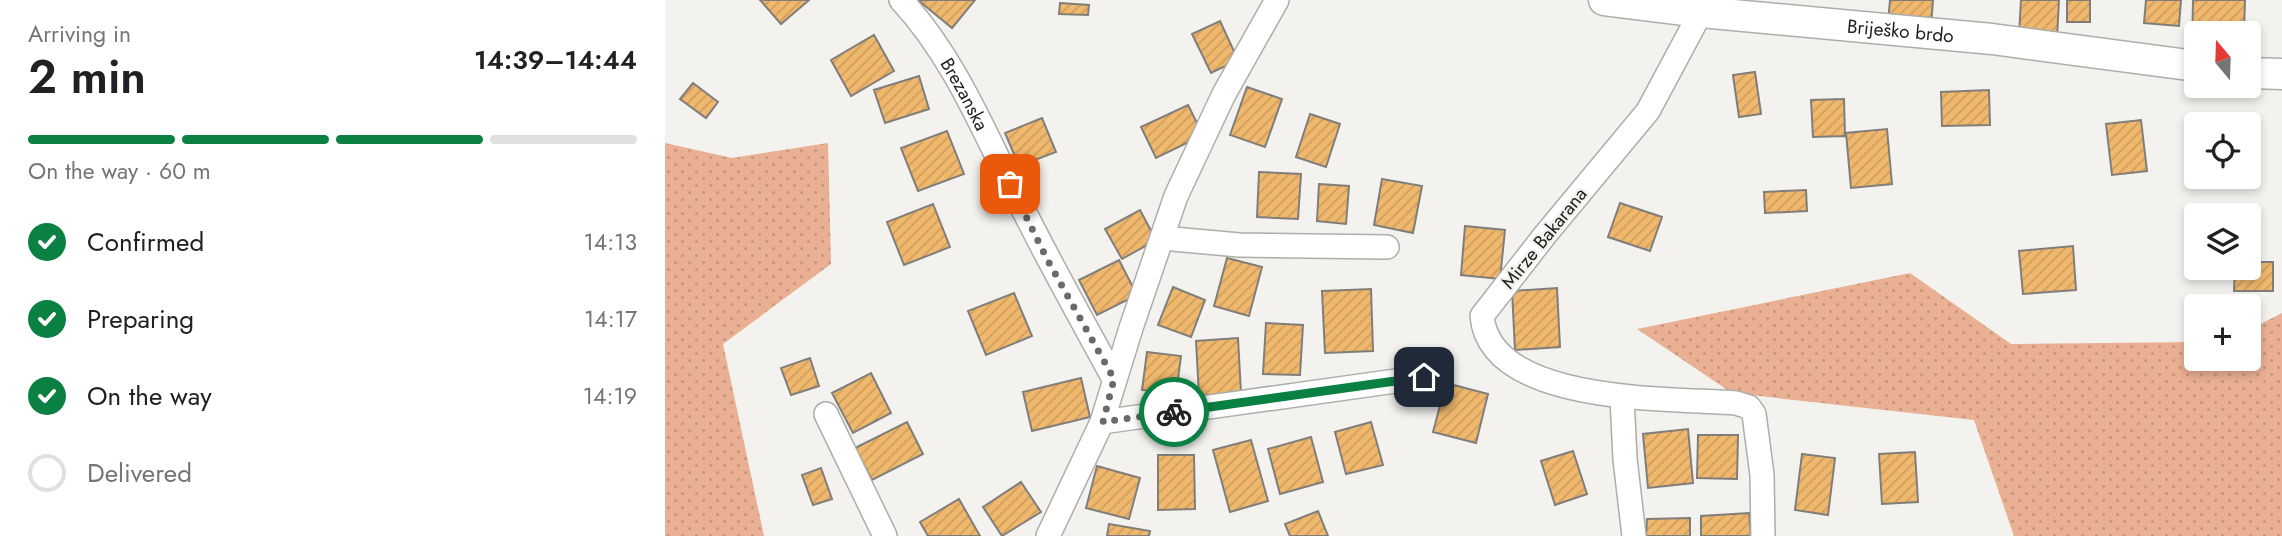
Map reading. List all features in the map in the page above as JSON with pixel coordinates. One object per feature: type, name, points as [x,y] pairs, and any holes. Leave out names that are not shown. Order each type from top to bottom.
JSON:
[{"type":"street","name":"Brezanska","points":[[901,0],[921,21],[960,83],[1047,259],[1114,379]]},
{"type":"street","points":[[1048,536],[1103,422],[1114,379],[1176,196],[1224,94],[1277,0]]},
{"type":"street","name":"Briješko brdo","points":[[1604,0],[1701,12],[1992,39],[2184,64]]},
{"type":"street","name":"Mirze Bakarana","points":[[1701,12],[1648,111],[1482,316],[1487,340],[1504,360],[1531,376],[1560,385],[1622,397],[1711,401],[1749,407],[1754,414],[1762,475],[1763,536]]},
{"type":"street","points":[[2261,73],[2282,74]]},
{"type":"street","points":[[1162,238],[1253,246],[1387,247]]},
{"type":"street","points":[[1103,422],[1424,377]]},
{"type":"street","points":[[1622,397],[1625,459],[1635,536]]},
{"type":"street","points":[[826,414],[885,536]]},
{"type":"shaded area","points":[[665,143],[732,158],[828,143],[831,264],[723,344],[764,536],[665,536]]},
{"type":"shaded area","points":[[1910,273],[2011,344],[2184,342],[2184,371],[2261,371],[2261,324],[2282,313],[2282,536],[2014,536],[1974,420],[1732,393],[1637,329]]},
{"type":"building","points":[[760,0],[809,0],[781,24]]},
{"type":"building","points":[[918,0],[975,0],[952,28]]},
{"type":"building","points":[[1890,0],[1933,0],[1931,26],[1888,23]]},
{"type":"building","points":[[2021,0],[2059,0],[2057,38],[2019,35]]},
{"type":"building","points":[[2067,0],[2090,0],[2090,22],[2067,22]]},
{"type":"building","points":[[2146,0],[2181,0],[2179,26],[2144,23]]},
{"type":"building","points":[[2193,0],[2245,0],[2244,21],[2193,21]]},
{"type":"building","points":[[1060,3],[1089,5],[1088,15],[1059,14]]},
{"type":"building","points":[[1220,21],[1238,60],[1211,73],[1192,34]]},
{"type":"building","points":[[874,35],[894,71],[851,96],[831,60]]},
{"type":"building","points":[[1755,72],[1761,114],[1739,117],[1733,75]]},
{"type":"building","points":[[919,76],[929,109],[885,123],[874,90]]},
{"type":"building","points":[[693,83],[718,102],[706,118],[680,99]]},
{"type":"building","points":[[1247,87],[1282,99],[1265,147],[1230,135]]},
{"type":"building","points":[[1989,90],[1990,125],[1942,126],[1941,92]]},
{"type":"building","points":[[1844,99],[1845,136],[1813,137],[1811,100]]},
{"type":"building","points":[[1188,105],[1203,135],[1156,158],[1141,127]]},
{"type":"building","points":[[1310,114],[1340,124],[1326,167],[1296,157]]},
{"type":"building","points":[[1042,118],[1056,152],[1019,166],[1005,133]]},
{"type":"building","points":[[2141,120],[2147,171],[2112,175],[2106,124]]},
{"type":"building","points":[[1887,129],[1892,184],[1851,188],[1846,133]]},
{"type":"building","points":[[947,131],[964,174],[918,191],[901,148]]},
{"type":"building","points":[[1259,172],[1301,174],[1298,219],[1257,217]]},
{"type":"building","points":[[1382,179],[1422,186],[1413,233],[1374,225]]},
{"type":"building","points":[[1319,184],[1349,186],[1346,224],[1317,221]]},
{"type":"building","points":[[1806,190],[1807,211],[1765,213],[1764,192]]},
{"type":"building","points":[[1620,203],[1662,217],[1650,251],[1608,237]]},
{"type":"building","points":[[933,204],[950,247],[904,265],[887,222]]},
{"type":"building","points":[[1140,210],[1156,240],[1122,259],[1105,229]]},
{"type":"building","points":[[1465,226],[1505,230],[1500,279],[1461,275]]},
{"type":"building","points":[[2073,246],[2076,290],[2023,294],[2019,251]]},
{"type":"building","points":[[1227,258],[1262,267],[1249,316],[1214,306]]},
{"type":"building","points":[[1119,260],[1137,295],[1097,315],[1079,280]]},
{"type":"building","points":[[2261,262],[2273,262],[2273,291],[2234,291],[2234,280],[2261,280]]},
{"type":"building","points":[[1173,287],[1205,300],[1191,337],[1158,325]]},
{"type":"building","points":[[1557,288],[1560,347],[1515,350],[1512,291]]},
{"type":"building","points":[[1371,289],[1373,351],[1325,353],[1322,291]]},
{"type":"building","points":[[1014,293],[1032,336],[986,355],[968,311]]},
{"type":"building","points":[[1266,323],[1303,325],[1300,375],[1263,374]]},
{"type":"building","points":[[1238,338],[1241,393],[1199,396],[1196,341]]},
{"type":"building","points":[[1147,352],[1181,356],[1176,394],[1142,390]]},
{"type":"building","points":[[810,358],[819,386],[791,395],[781,368]]},
{"type":"building","points":[[871,373],[891,413],[853,433],[832,393]]},
{"type":"building","points":[[1081,378],[1090,417],[1032,431],[1023,392]]},
{"type":"building","points":[[1446,383],[1488,394],[1476,443],[1433,432]]},
{"type":"building","points":[[907,422],[923,454],[872,480],[855,448]]},
{"type":"building","points":[[1371,422],[1383,465],[1346,474],[1335,432]]},
{"type":"building","points":[[1688,429],[1693,483],[1648,488],[1643,434]]},
{"type":"building","points":[[1698,435],[1738,435],[1737,479],[1697,478]]},
{"type":"building","points":[[1311,437],[1323,482],[1280,494],[1268,449]]},
{"type":"building","points":[[1251,440],[1268,501],[1230,512],[1213,450]]},
{"type":"building","points":[[1573,451],[1587,494],[1555,505],[1541,461]]},
{"type":"building","points":[[1915,452],[1918,502],[1882,504],[1879,454]]},
{"type":"building","points":[[1802,454],[1835,458],[1828,515],[1795,510]]},
{"type":"building","points":[[1158,455],[1194,455],[1195,509],[1158,510]]},
{"type":"building","points":[[1097,466],[1140,478],[1129,519],[1086,508]]},
{"type":"building","points":[[821,468],[832,499],[813,505],[802,475]]},
{"type":"building","points":[[1021,482],[1041,512],[1002,536],[983,507]]},
{"type":"building","points":[[959,499],[980,536],[928,536],[920,522]]},
{"type":"building","points":[[1318,511],[1328,536],[1290,536],[1285,524]]},
{"type":"building","points":[[1749,513],[1751,536],[1701,536],[1701,516]]},
{"type":"building","points":[[1690,518],[1690,536],[1646,536],[1647,519]]},
{"type":"building","points":[[1109,524],[1150,531],[1149,536],[1107,536]]},
{"type":"way so far","points":[[1010,184],[1047,259],[1114,379],[1103,422],[1174,412]]},
{"type":"route","points":[[1174,412],[1424,377]]}]
